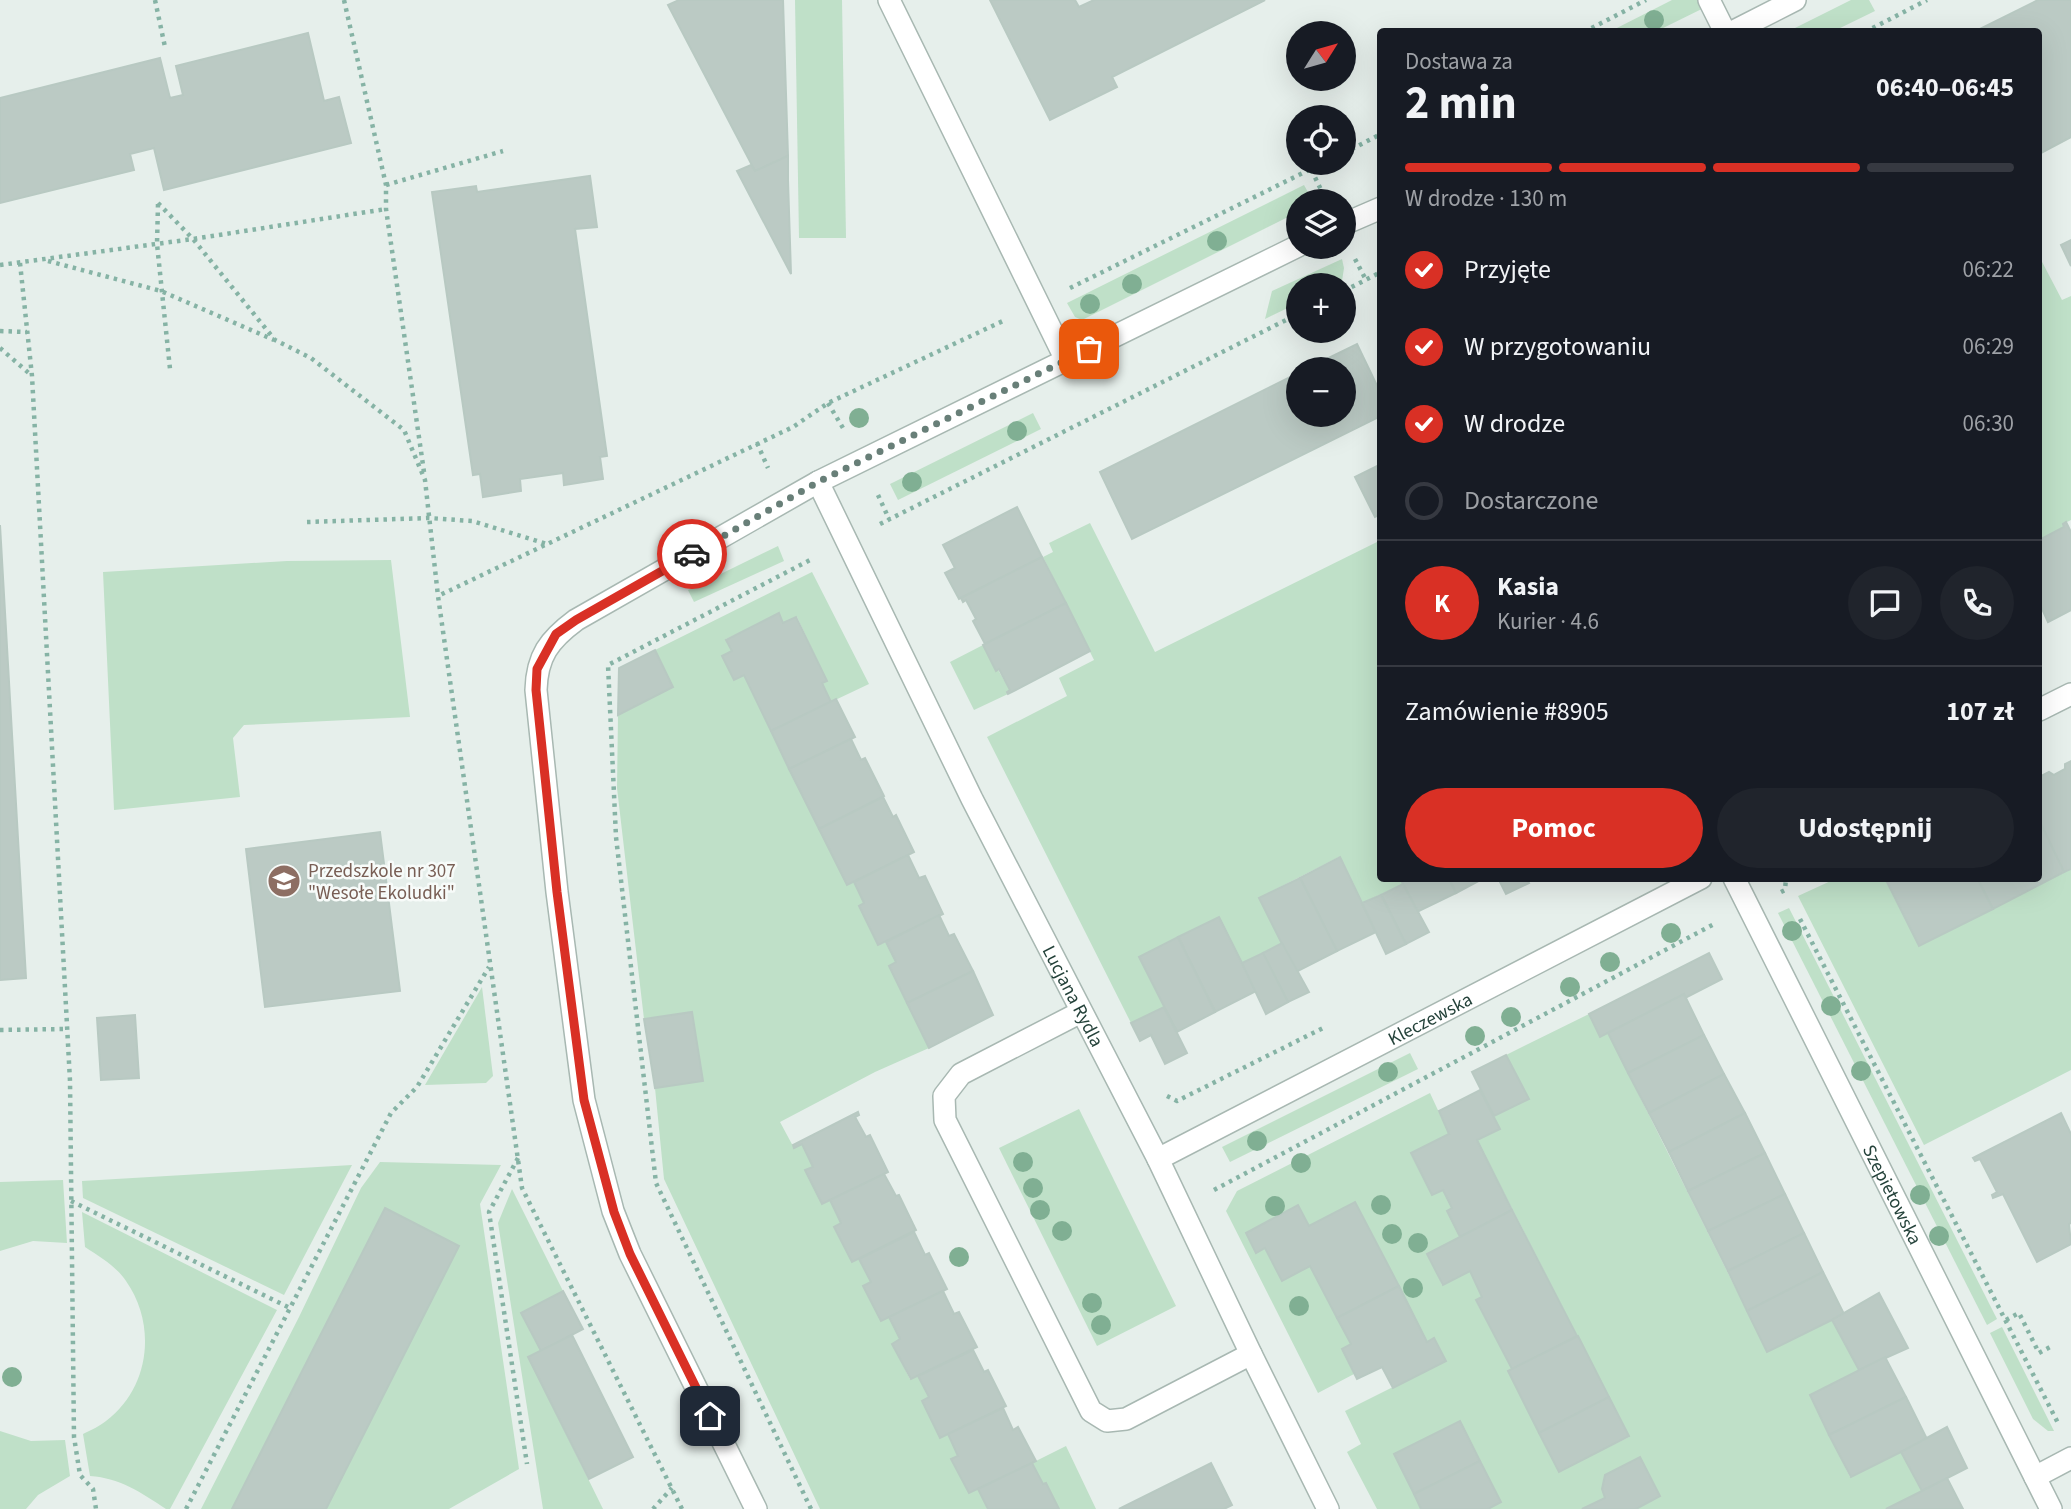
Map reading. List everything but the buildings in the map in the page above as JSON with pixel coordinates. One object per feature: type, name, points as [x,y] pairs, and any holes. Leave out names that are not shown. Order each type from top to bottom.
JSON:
[{"type":"street","points":[[889,0],[1066,360]]},
{"type":"street","points":[[1709,0],[1723,28]]},
{"type":"street","points":[[1740,28],[1794,0]]},
{"type":"street","points":[[1356,219],[1377,210]]},
{"type":"street","points":[[756,1509],[630,1254],[603,1176],[584,1100],[557,892],[536,690],[537,669],[556,634],[576,620],[818,482],[1286,252]]},
{"type":"street","name":"Lucjana Rydla","points":[[818,482],[972,799],[1158,1159],[1328,1509]]},
{"type":"street","points":[[2042,708],[2071,694]]},
{"type":"street","name":"Kleczewska","points":[[1158,1159],[1693,882]]},
{"type":"street","name":"Szepietowska","points":[[1736,882],[2052,1509]]},
{"type":"street","points":[[1081,1012],[961,1074],[944,1096],[945,1120],[1091,1411],[1107,1421],[1126,1419],[1251,1354]]},
{"type":"street","points":[[2035,1476],[2071,1458]]},
{"type":"path","points":[[155,0],[165,47]]},
{"type":"path","points":[[344,0],[386,185],[386,209],[425,480],[438,596],[522,1188],[682,1509]]},
{"type":"path","points":[[1592,28],[1646,0]]},
{"type":"path","points":[[1873,28],[1927,0]]},
{"type":"path","points":[[1356,147],[1377,136]]},
{"type":"path","points":[[386,185],[503,151]]},
{"type":"path","points":[[438,596],[793,426],[828,403],[938,353],[1299,175]]},
{"type":"path","points":[[170,369],[157,244],[158,203],[193,239],[275,340]]},
{"type":"path","points":[[0,265],[386,209]]},
{"type":"path","points":[[44,260],[161,292],[311,358],[404,430],[425,480]]},
{"type":"path","points":[[20,263],[32,376],[70,1081],[74,1437],[80,1475],[93,1489],[96,1509]]},
{"type":"path","points":[[1356,285],[1377,274]]},
{"type":"path","points":[[880,537],[880,523],[1286,320]]},
{"type":"path","points":[[0,331],[27,332]]},
{"type":"path","points":[[0,348],[32,376]]},
{"type":"path","points":[[307,523],[429,518],[472,522],[548,544]]},
{"type":"path","points":[[811,1509],[656,1183],[616,837],[608,665],[812,559]]},
{"type":"path","points":[[1786,882],[1785,890],[1791,902]]},
{"type":"path","points":[[1185,1145],[1207,1194],[1785,890]]},
{"type":"path","points":[[1797,914],[2065,1436]]},
{"type":"path","points":[[186,1509],[391,1113],[417,1087],[490,966]]},
{"type":"path","points":[[0,1030],[67,1029]]},
{"type":"path","points":[[519,1157],[489,1212],[527,1464]]},
{"type":"path","points":[[71,1200],[290,1308]]},
{"type":"path","points":[[2006,1320],[2019,1314],[2039,1353],[2052,1346]]},
{"type":"path","points":[[653,1509],[672,1488]]},
{"type":"green space","points":[[795,0],[842,0],[846,238],[799,238]]},
{"type":"green space","points":[[1672,0],[1720,0],[1663,28],[1617,28]]},
{"type":"green space","points":[[1851,0],[1869,0],[1875,11],[1840,28],[1795,28]]},
{"type":"green space","points":[[1286,194],[1286,218],[1082,320],[1075,317],[1067,303]]},
{"type":"green space","points":[[1342,259],[1343,273],[1311,273]]},
{"type":"green space","points":[[2042,262],[2062,300],[2071,296],[2071,520],[2063,524],[2064,527],[2042,538]]},
{"type":"green space","points":[[1286,285],[1286,309],[1265,319],[1272,291]]},
{"type":"green space","points":[[1033,413],[1041,429],[898,500],[890,484]]},
{"type":"green space","points":[[1090,523],[1155,652],[1377,542],[1377,882],[1403,884],[1362,903],[1339,857],[1259,898],[1282,943],[1242,963],[1219,917],[1139,957],[1164,1007],[1131,1023],[987,737],[1067,696],[1059,678],[1094,660],[1043,557],[1053,552],[1049,543]]},
{"type":"green space","points":[[778,546],[784,561],[694,602],[688,590]]},
{"type":"green space","points":[[391,560],[410,717],[244,725],[233,738],[240,797],[114,810],[103,572],[287,561]]},
{"type":"green space","points":[[812,572],[869,684],[831,702],[822,683],[827,681],[797,617],[783,623],[779,614],[726,639],[732,651],[723,656],[734,679],[744,675],[847,885],[854,882],[864,903],[859,906],[878,945],[886,942],[896,962],[889,966],[929,1048],[875,1072],[780,1122],[794,1148],[802,1144],[813,1167],[806,1170],[822,1204],[830,1200],[841,1223],[834,1228],[852,1262],[859,1259],[871,1282],[863,1286],[882,1321],[889,1317],[900,1339],[892,1344],[910,1379],[918,1376],[929,1397],[922,1401],[940,1437],[948,1434],[969,1493],[978,1489],[988,1509],[820,1509],[664,1179],[655,1088],[703,1081],[644,1019],[617,788],[618,715],[673,687],[655,650]]},
{"type":"green space","points":[[983,645],[1010,690],[1008,694],[974,710],[950,662]]},
{"type":"green space","points":[[2071,869],[2071,1070],[1924,1145],[1798,896],[1828,882],[1887,882],[1919,946]]},
{"type":"green space","points":[[1789,908],[1997,1319],[1987,1325],[1778,913]]},
{"type":"green space","points":[[482,987],[493,1076],[486,1083],[425,1085]]},
{"type":"green space","points":[[1589,1014],[1600,1037],[1608,1033],[1767,1351],[1832,1320],[1859,1370],[1810,1395],[1850,1477],[1901,1452],[1922,1491],[1886,1509],[1636,1509],[1660,1496],[1640,1457],[1605,1475],[1602,1489],[1605,1498],[1582,1509],[1488,1509],[1501,1502],[1460,1421],[1394,1454],[1421,1509],[1377,1509],[1347,1452],[1361,1444],[1345,1411],[1445,1361],[1434,1338],[1427,1342],[1309,1226],[1297,1206],[1246,1233],[1256,1253],[1265,1248],[1282,1280],[1310,1266],[1351,1344],[1342,1349],[1354,1374],[1318,1393],[1226,1211],[1237,1191],[1430,1093],[1449,1134],[1411,1154],[1432,1195],[1443,1190],[1452,1208],[1460,1237],[1428,1254],[1442,1285],[1470,1271],[1482,1297],[1476,1301],[1512,1369],[1508,1371],[1559,1471],[1629,1437],[1477,1140],[1499,1129],[1494,1116],[1529,1099],[1506,1055]]},
{"type":"green space","points":[[1410,1053],[1418,1069],[1230,1162],[1222,1147]]},
{"type":"green space","points":[[1079,1109],[1176,1306],[1097,1346],[999,1148]]},
{"type":"green space","points":[[380,1162],[501,1165],[480,1204],[519,1469],[449,1509],[201,1509],[361,1188]]},
{"type":"green space","points":[[352,1165],[284,1295],[83,1198],[82,1181]]},
{"type":"green space","points":[[63,1180],[67,1243],[33,1241],[0,1251],[0,1182]]},
{"type":"green space","points":[[512,1189],[563,1291],[522,1313],[541,1351],[528,1357],[603,1509],[543,1509],[498,1223]]},
{"type":"green space","points":[[82,1212],[277,1310],[170,1509],[121,1483],[90,1476],[83,1434],[106,1421],[121,1407],[132,1391],[140,1374],[145,1336],[136,1298],[126,1281],[113,1266],[85,1247]]},
{"type":"green space","points":[[2002,1327],[2054,1431],[2048,1431],[2033,1419],[1990,1333]]},
{"type":"green space","points":[[0,1431],[31,1441],[65,1440],[70,1476],[38,1495],[26,1509],[0,1509]]},
{"type":"green space","points":[[1066,1446],[1096,1509],[1059,1509],[1032,1463]]},
{"type":"way so far","points":[[692,554],[818,482],[1089,349]]},
{"type":"place","name":"Przedszkole nr 307 \"Wesołe Ekoludki\"","points":[[284,881]]},
{"type":"route","points":[[692,554],[556,634],[537,669],[536,690],[557,892],[584,1100],[603,1176],[630,1254],[710,1416]]}]
